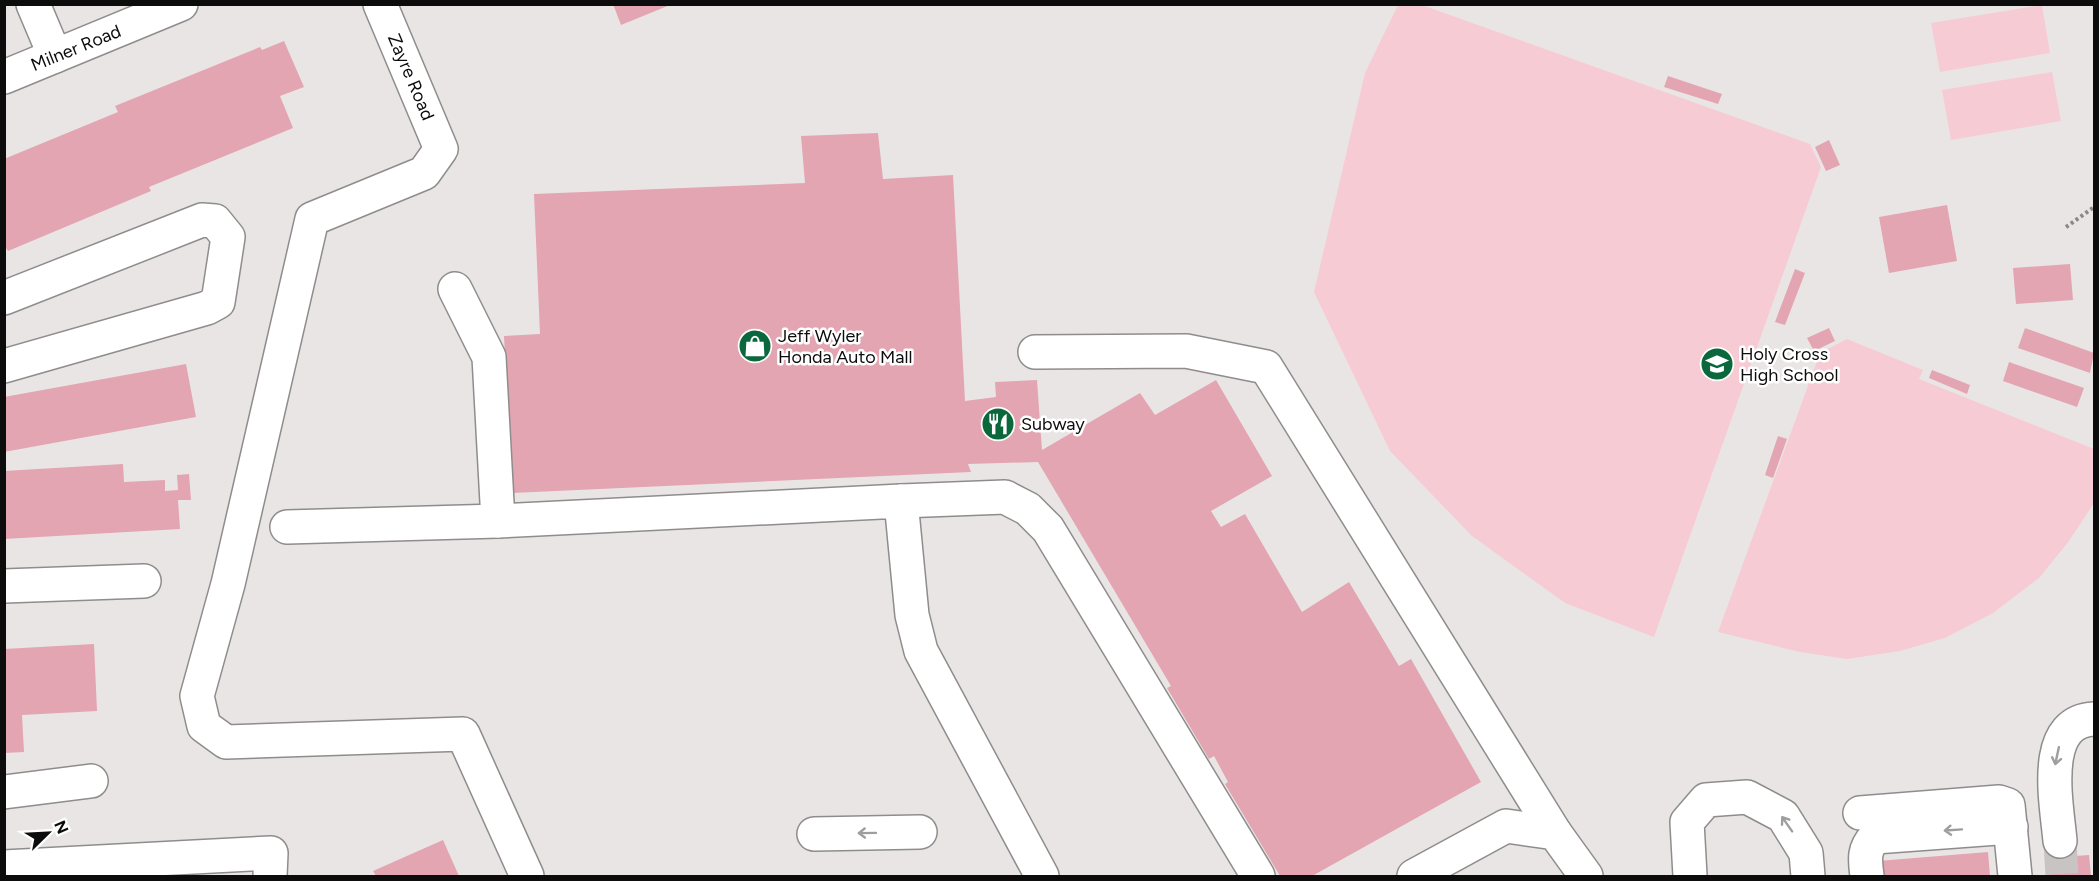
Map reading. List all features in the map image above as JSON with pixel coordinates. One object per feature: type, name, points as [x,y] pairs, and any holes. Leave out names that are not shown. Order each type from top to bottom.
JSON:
[{"type":"street","points":[[33,4],[55,56]]},
{"type":"street","name":"Milner Road","points":[[4,77],[180,4]]},
{"type":"street","name":"Zayre Road","points":[[380,4],[441,148],[424,174],[312,219],[228,584],[197,696],[204,726],[226,742],[463,734],[527,876]]},
{"type":"street","points":[[4,298],[202,220],[215,221],[228,237],[218,302],[207,308],[4,366]]},
{"type":"street","points":[[455,289],[489,357],[498,521]]},
{"type":"street","points":[[1035,352],[1186,351],[1266,368],[1555,833],[1586,876]]},
{"type":"street","points":[[287,527],[498,521],[1005,497],[1028,509],[1048,529],[1258,876]]},
{"type":"street","points":[[901,501],[912,615],[921,651],[1042,876]]},
{"type":"street","points":[[4,586],[144,581]]},
{"type":"street","points":[[2060,841],[2054,756],[2067,730],[2086,719],[2094,719]]},
{"type":"street","points":[[4,792],[91,781]]},
{"type":"street","points":[[1690,876],[1687,822],[1706,800],[1747,796],[1783,816],[1806,853],[1808,876]]},
{"type":"street","points":[[1860,813],[1999,802],[2008,806],[2015,876]]},
{"type":"street","points":[[1413,876],[1506,826],[1555,833]]},
{"type":"street","points":[[1867,876],[1865,855],[1868,845],[1875,837],[2011,826]]},
{"type":"street","points":[[814,834],[920,832]]},
{"type":"street","points":[[4,867],[271,853],[270,876]]},
{"type":"path","points":[[2066,227],[2094,207]]},
{"type":"shaded area","points":[[1398,5],[1422,5],[1810,144],[1821,167],[1654,637],[1565,603],[1472,536],[1390,451],[1314,292],[1365,73]]},
{"type":"shaded area","points":[[2042,5],[2050,53],[1940,72],[1931,23]]},
{"type":"shaded area","points":[[2052,72],[2061,121],[1951,140],[1942,90]]},
{"type":"shaded area","points":[[1847,339],[1923,370],[1919,379],[2094,449],[2094,503],[2069,541],[2039,578],[1993,613],[1945,638],[1900,651],[1847,659],[1800,652],[1718,632],[1820,353]]},
{"type":"building","points":[[613,4],[670,4],[670,5],[621,25]]},
{"type":"building","points":[[284,41],[304,87],[280,96],[293,128],[149,187],[151,191],[8,251],[4,245],[4,159],[118,112],[115,106],[260,47],[262,50]]},
{"type":"building","points":[[1668,76],[1722,94],[1718,104],[1664,87]]},
{"type":"building","points":[[878,133],[883,179],[953,175],[965,401],[996,397],[995,382],[1037,380],[1042,450],[1140,393],[1155,415],[1216,380],[1272,476],[1211,511],[1221,527],[1245,514],[1302,612],[1349,582],[1399,666],[1411,659],[1481,782],[1312,876],[1280,876],[1225,784],[1228,782],[1214,756],[1209,759],[1167,688],[1171,686],[1038,462],[968,464],[971,472],[512,493],[504,336],[540,334],[534,194],[805,183],[801,136]]},
{"type":"building","points":[[1829,140],[1840,165],[1826,171],[1815,147]]},
{"type":"building","points":[[1947,205],[1957,261],[1889,273],[1879,217]]},
{"type":"building","points":[[2070,264],[2073,300],[2016,304],[2013,268]]},
{"type":"building","points":[[1795,269],[1805,273],[1785,325],[1775,322]]},
{"type":"building","points":[[1829,328],[1835,341],[1814,351],[1807,338]]},
{"type":"building","points":[[2025,328],[2094,353],[2090,373],[2018,348]]},
{"type":"building","points":[[2009,362],[2084,388],[2077,407],[2003,381]]},
{"type":"building","points":[[186,364],[196,417],[4,452],[4,397]]},
{"type":"building","points":[[1932,370],[1970,385],[1967,394],[1929,378]]},
{"type":"building","points":[[1778,436],[1787,439],[1773,478],[1765,475]]},
{"type":"building","points":[[123,464],[124,482],[165,480],[165,491],[178,490],[177,475],[189,474],[191,500],[178,500],[180,529],[4,539],[4,471]]},
{"type":"building","points":[[94,644],[97,711],[22,715],[24,752],[4,753],[4,649]]},
{"type":"building","points":[[443,840],[459,876],[376,876],[373,871]]},
{"type":"building","points":[[1988,852],[1990,876],[1880,876],[1878,861]]},
{"type":"building","points":[[2089,855],[2091,876],[2049,876],[2047,858]]},
{"type":"tunnel","points":[[2060,841],[2062,876]]},
{"type":"place","name":"Jeff Wyler Honda Auto Mall","points":[[755,346]]},
{"type":"place","name":"Holy Cross High School","points":[[1717,364]]},
{"type":"place","name":"Subway","points":[[998,424]]}]
